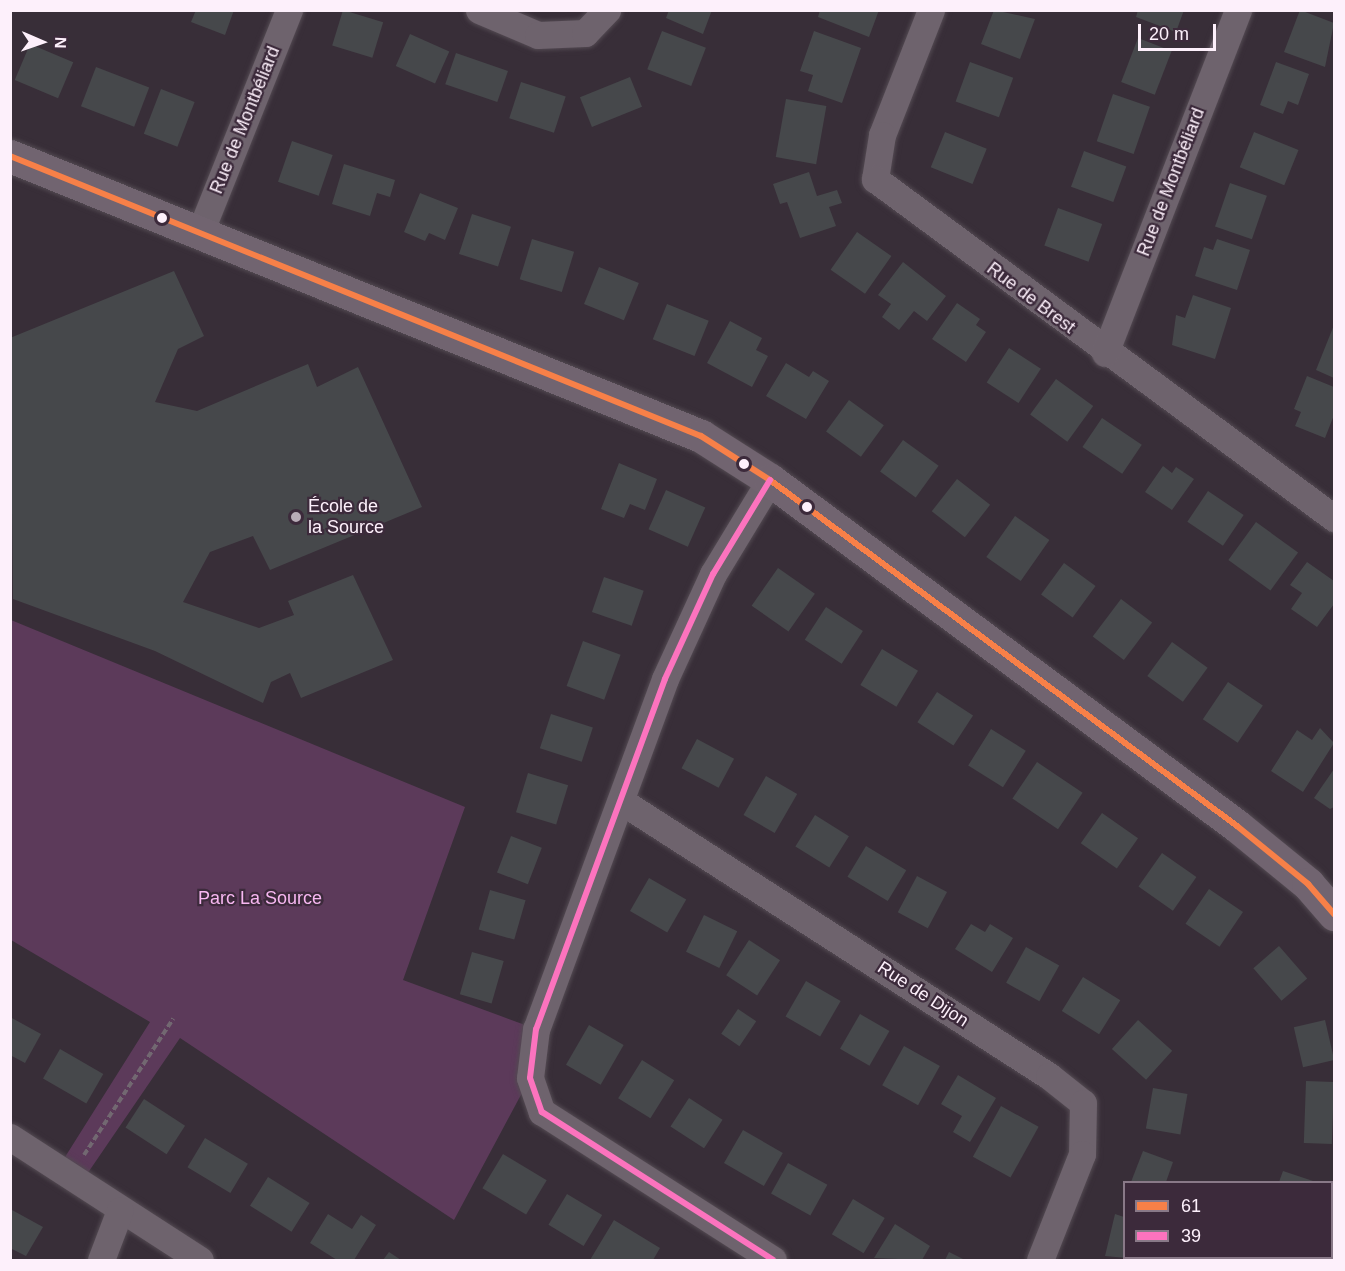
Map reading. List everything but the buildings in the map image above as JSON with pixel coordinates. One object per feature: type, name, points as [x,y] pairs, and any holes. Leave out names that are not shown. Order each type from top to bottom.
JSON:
[{"type":"street","name":"Rue de Montbéliard","points":[[201,230],[290,10]]},
{"type":"street","points":[[479,10],[538,35],[585,33],[607,10]]},
{"type":"street","name":"Rue de Brest","points":[[931,10],[882,135],[875,179],[1105,353],[1335,518]]},
{"type":"street","name":"Rue de Montbéliard","points":[[1105,353],[1238,10]]},
{"type":"street","points":[[10,156],[201,230],[639,408],[702,436],[770,480],[1237,826],[1335,914]]},
{"type":"street","points":[[770,480],[714,574],[674,658],[536,1029],[530,1078],[542,1112],[773,1260]]},
{"type":"street","name":"Rue de Dijon","points":[[621,801],[1049,1076],[1083,1103],[1082,1154],[1040,1260]]},
{"type":"street","points":[[10,1137],[200,1260]]},
{"type":"street","points":[[101,1260],[120,1210]]},
{"type":"path","points":[[71,1175],[173,1019]]},
{"type":"green space","name":"Parc La Source","points":[[11,620],[465,807],[403,980],[536,1029],[530,1078],[454,1220],[180,1038],[83,1180],[60,1165],[150,1022],[11,940]]},
{"type":"transit line","name":"61","points":[[10,156],[701,436],[770,480],[1237,826],[1308,884],[1334,914]]},
{"type":"transit line","name":"39","points":[[770,480],[713,574],[665,679],[536,1029],[530,1078],[542,1112],[773,1260]]},
{"type":"place","name":"École de la Source","points":[[296,517]]}]
